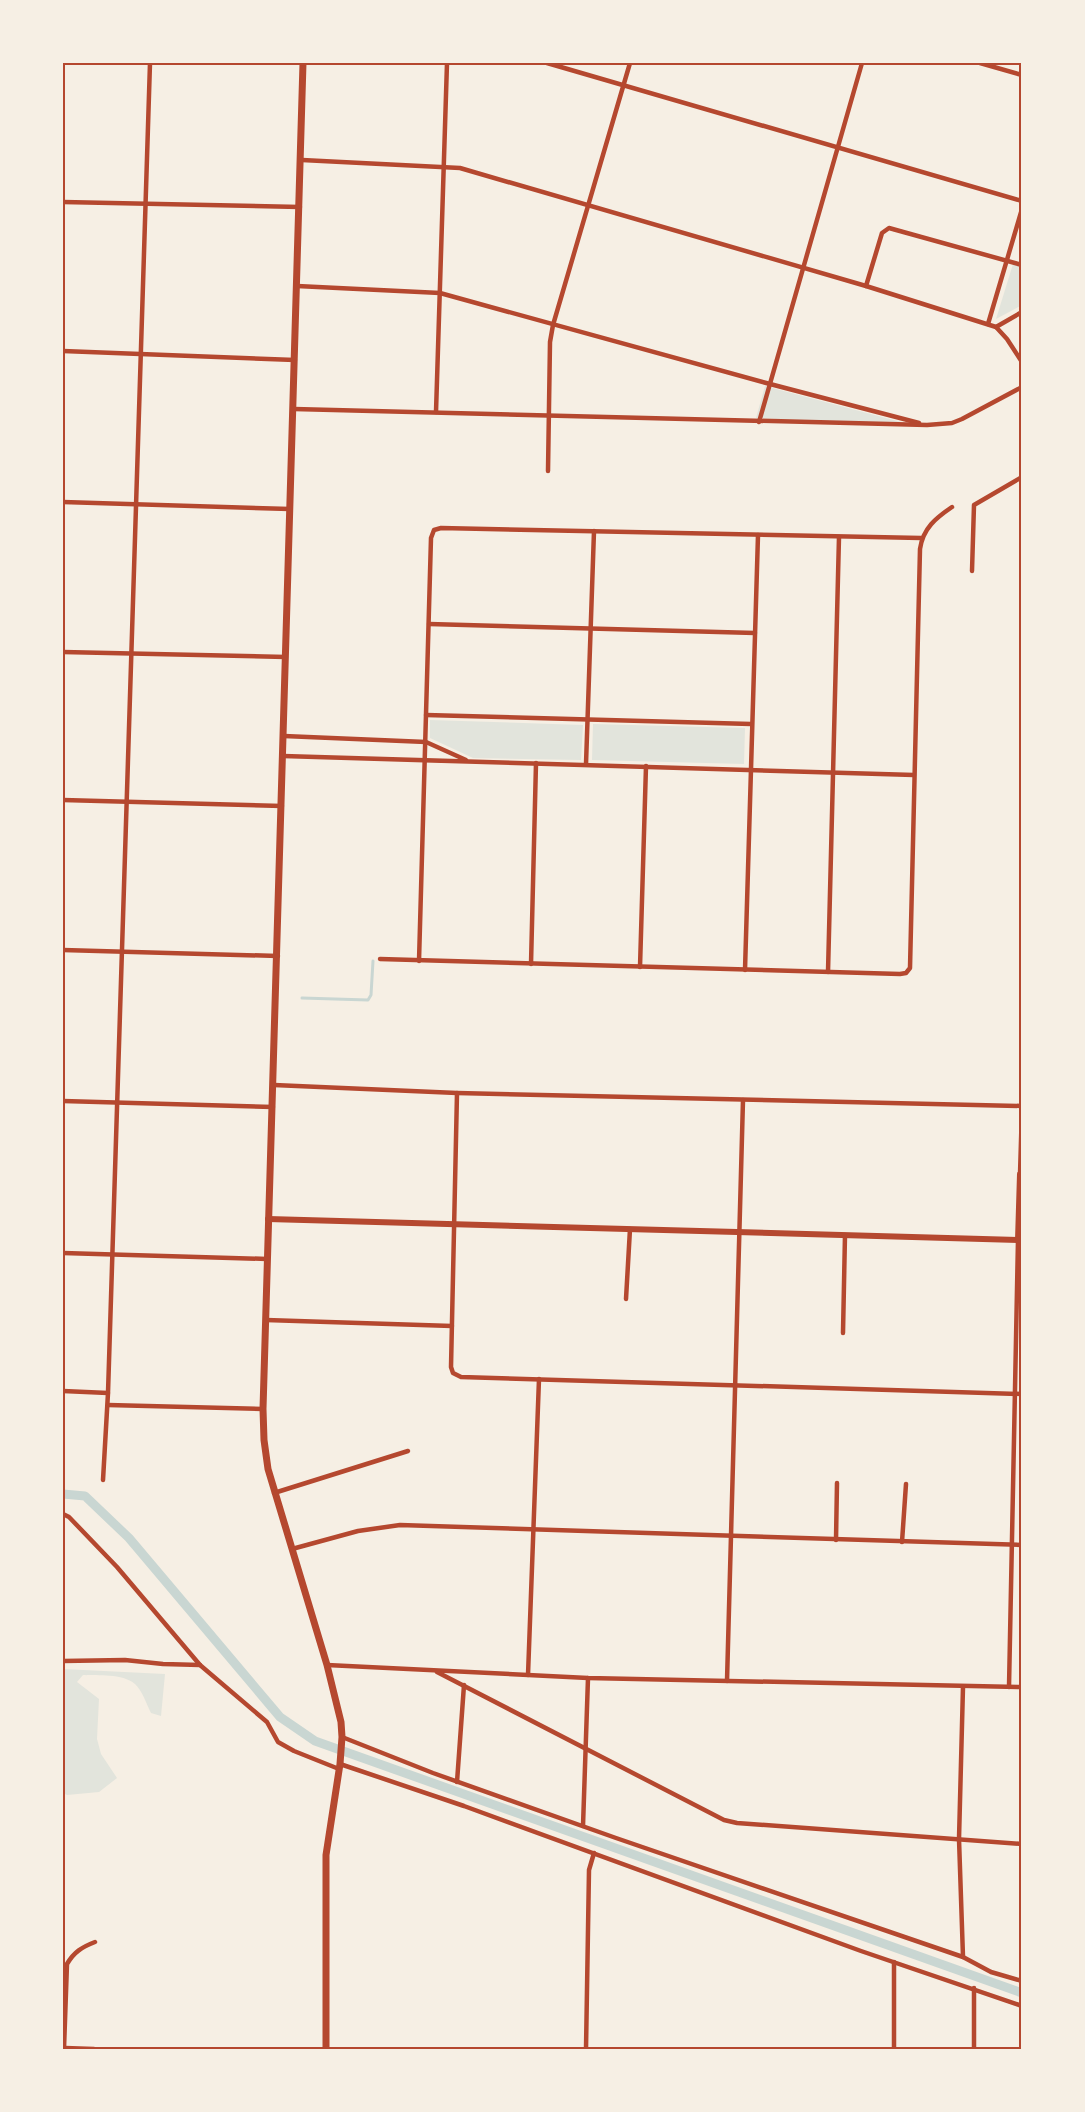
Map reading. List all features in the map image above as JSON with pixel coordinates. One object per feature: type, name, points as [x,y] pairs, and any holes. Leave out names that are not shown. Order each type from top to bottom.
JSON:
[{"type":"main road","points":[[303,63],[302,160],[263,1409],[265,1454],[274,1493],[339,1708],[342,1737],[326,1855],[326,2049]]},
{"type":"main road","points":[[268,1220],[1020,1240],[1021,1174]]},
{"type":"street","points":[[103,1480],[108,1405],[126,802],[138,504],[150,63]]},
{"type":"street","points":[[436,412],[447,63]]},
{"type":"street","points":[[548,63],[1022,201]]},
{"type":"street","points":[[548,471],[550,342],[553,325],[630,63]]},
{"type":"street","points":[[759,422],[862,63]]},
{"type":"street","points":[[980,63],[1022,75]]},
{"type":"street","points":[[302,160],[460,168],[866,286],[988,324],[996,327],[1007,339],[1022,362]]},
{"type":"street","points":[[63,202],[300,207]]},
{"type":"street","points":[[988,324],[1022,209]]},
{"type":"street","points":[[866,286],[882,233],[889,228],[1022,265]]},
{"type":"street","points":[[297,286],[440,293],[927,425]]},
{"type":"street","points":[[996,327],[1022,312]]},
{"type":"street","points":[[63,351],[295,360]]},
{"type":"street","points":[[294,409],[927,425],[952,423],[1022,387]]},
{"type":"street","points":[[972,571],[974,505],[1022,477]]},
{"type":"street","points":[[63,502],[290,509]]},
{"type":"street","points":[[380,960],[909,973],[921,538],[931,523],[952,507]]},
{"type":"street","points":[[419,961],[430,538],[434,530],[441,528],[921,538]]},
{"type":"street","points":[[586,764],[594,531]]},
{"type":"street","points":[[745,970],[758,535]]},
{"type":"street","points":[[828,972],[839,537]]},
{"type":"street","points":[[429,624],[755,633]]},
{"type":"street","points":[[63,652],[286,657]]},
{"type":"street","points":[[426,715],[751,724]]},
{"type":"street","points":[[284,736],[426,742],[468,761]]},
{"type":"street","points":[[283,756],[914,775]]},
{"type":"street","points":[[531,964],[536,763]]},
{"type":"street","points":[[640,967],[646,766]]},
{"type":"street","points":[[63,800],[282,806]]},
{"type":"street","points":[[63,950],[278,956]]},
{"type":"street","points":[[274,1085],[457,1093],[1022,1107],[1021,1174]]},
{"type":"street","points":[[457,1093],[451,1367],[453,1373],[461,1377],[1019,1394]]},
{"type":"street","points":[[727,1681],[743,1100]]},
{"type":"street","points":[[63,1101],[273,1107]]},
{"type":"street","points":[[626,1299],[630,1229]]},
{"type":"street","points":[[843,1333],[845,1235]]},
{"type":"street","points":[[1009,1687],[1012,1545],[1019,1394],[1020,1240]]},
{"type":"street","points":[[63,1253],[267,1259]]},
{"type":"street","points":[[266,1320],[452,1326]]},
{"type":"street","points":[[528,1675],[539,1379]]},
{"type":"street","points":[[63,1391],[108,1393]]},
{"type":"street","points":[[108,1405],[263,1409]]},
{"type":"street","points":[[274,1493],[408,1451]]},
{"type":"street","points":[[836,1540],[837,1483]]},
{"type":"street","points":[[902,1542],[906,1484]]},
{"type":"street","points":[[63,1514],[69,1517],[117,1567],[200,1665],[267,1722],[278,1742],[294,1751],[464,1806],[1022,2006]]},
{"type":"street","points":[[292,1549],[382,1527],[533,1529],[1022,1545]]},
{"type":"street","points":[[63,1661],[125,1660],[200,1665]]},
{"type":"street","points":[[327,1665],[588,1678],[1022,1687]]},
{"type":"street","points":[[435,1670],[724,1820],[737,1823],[1022,1844]]},
{"type":"street","points":[[583,1826],[588,1678]]},
{"type":"street","points":[[457,1782],[464,1685]]},
{"type":"street","points":[[963,1687],[959,1839],[963,1957]]},
{"type":"street","points":[[342,1737],[457,1782],[963,1957],[991,1972],[1022,1981]]},
{"type":"street","points":[[586,2049],[589,1870],[594,1853]]},
{"type":"street","points":[[94,2049],[64,2049],[67,1964],[72,1955],[82,1946],[95,1942]]},
{"type":"street","points":[[894,1962],[894,2049]]},
{"type":"street","points":[[974,2049],[975,1988]]},
{"type":"shaded area","points":[[1013,264],[1022,267],[1022,305],[996,319]]},
{"type":"shaded area","points":[[765,386],[916,426],[756,418]]},
{"type":"shaded area","points":[[430,720],[583,725],[581,760],[473,758],[430,738]]},
{"type":"shaded area","points":[[593,724],[745,728],[744,764],[592,760]]},
{"type":"shaded area","points":[[63,1669],[165,1674],[161,1716],[151,1713],[140,1690],[130,1680],[110,1676],[83,1675],[77,1682],[99,1699],[97,1739],[101,1754],[117,1778],[99,1792],[67,1795],[63,1793]]},
{"type":"waterway","points":[[302,998],[368,1000],[371,995],[373,961]]},
{"type":"waterway","points":[[63,1494],[85,1496],[129,1538],[280,1717],[315,1741],[1022,1993]]}]
